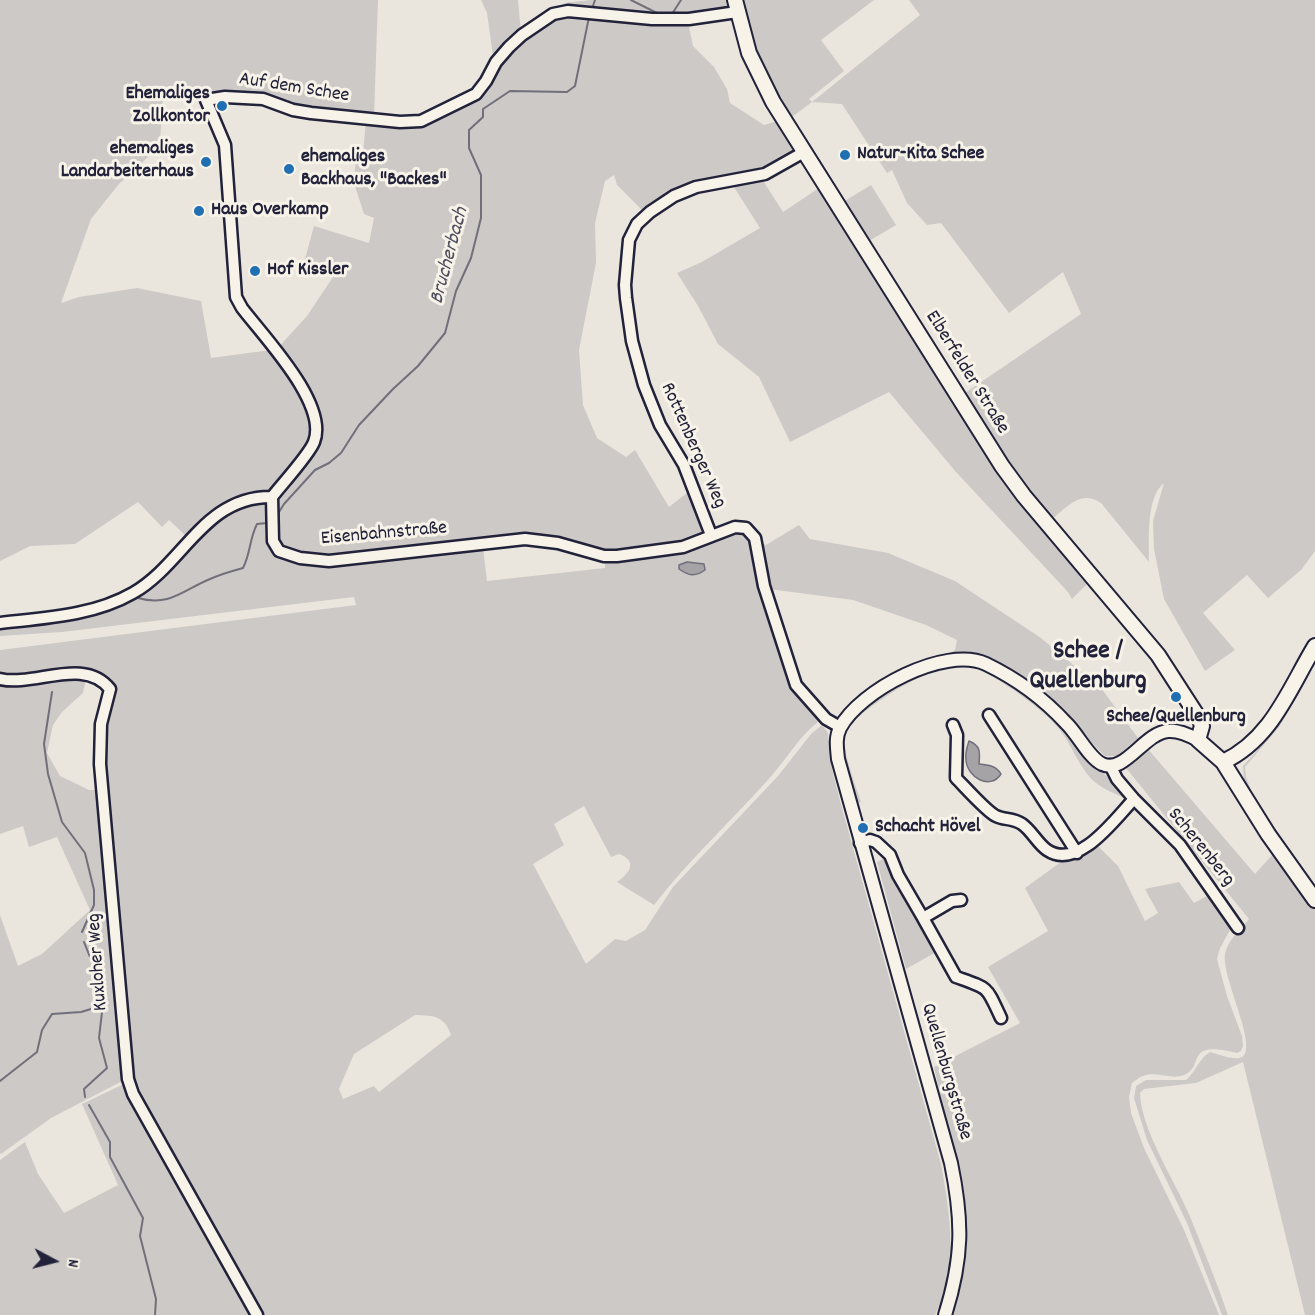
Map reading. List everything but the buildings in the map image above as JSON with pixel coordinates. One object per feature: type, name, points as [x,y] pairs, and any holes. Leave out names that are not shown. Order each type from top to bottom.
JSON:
[{"type":"main road","name":"Elberfelder Straße","points":[[736,6],[744,40],[760,76],[804,152],[1002,466],[1024,496],[1163,663],[1200,720],[1202,726],[1198,740]]},
{"type":"main road","points":[[1223,762],[1254,742],[1271,724],[1315,646]]},
{"type":"main road","points":[[1198,740],[1223,762],[1268,834],[1315,900]]},
{"type":"street","name":"Auf dem Schee","points":[[272,497],[314,444],[317,424],[312,405],[302,386],[236,297],[225,145],[206,100],[225,97],[263,99],[293,110],[311,113],[400,122],[421,121],[476,94],[496,62],[509,47],[522,35],[553,14],[568,10],[652,19],[689,19],[736,6]]},
{"type":"street","name":"Rottenberger Weg","points":[[804,152],[765,174],[696,187],[674,196],[650,212],[637,224],[629,240],[625,285],[632,341],[641,374],[660,425],[684,465],[711,535],[741,527],[747,528],[755,538],[764,586],[796,685],[826,719],[843,723]]},
{"type":"street","name":"Eisenbahnstraße","points":[[272,497],[273,541],[279,551],[311,560],[329,561],[525,539],[549,541],[604,555],[617,556],[683,547],[711,535]]},
{"type":"street","points":[[0,623],[96,609],[119,600],[141,588],[214,517],[243,501],[272,497]]},
{"type":"street","points":[[843,723],[874,694],[908,673],[942,661],[964,658],[983,662],[1040,699],[1068,724],[1096,760],[1104,765],[1116,764],[1161,732],[1170,730],[1198,740]]},
{"type":"street","name":"Kuxloher Weg","points":[[0,679],[12,681],[54,675],[86,674],[103,681],[110,689],[101,723],[100,764],[128,1079],[133,1094],[257,1315]]},
{"type":"street","points":[[989,715],[1077,853]]},
{"type":"street","name":"Quellenburgstraße","points":[[843,723],[836,742],[838,759],[956,1189],[960,1224],[959,1254],[957,1272],[945,1315]]},
{"type":"street","points":[[953,725],[957,735],[956,778],[995,816],[1010,818],[1022,824],[1049,852],[1068,856],[1077,853],[1093,842],[1134,799]]},
{"type":"street","name":"Scherenberg","points":[[1116,764],[1117,780],[1180,845],[1238,928]]},
{"type":"street","points":[[860,843],[870,840],[876,842],[890,855],[898,875],[956,977],[982,986],[988,991],[1001,1018]]},
{"type":"street","points":[[923,918],[952,901],[961,900]]},
{"type":"shaded area","points":[[0,0],[378,0],[374,116],[298,109],[263,97],[212,99],[163,95],[160,141],[148,157],[119,184],[91,219],[61,303],[79,297],[137,288],[201,301],[211,358],[271,350],[300,388],[312,415],[312,439],[295,463],[271,491],[241,498],[188,538],[169,520],[162,527],[138,502],[75,544],[30,546],[0,561]]},
{"type":"shaded area","points":[[481,0],[518,0],[521,33],[494,63],[487,13]]},
{"type":"shaded area","points":[[590,0],[729,0],[731,9],[688,18],[557,9],[565,3]]},
{"type":"shaded area","points":[[742,0],[874,0],[821,40],[844,71],[809,99],[812,102],[792,117],[765,73],[757,55]]},
{"type":"shaded area","points":[[909,0],[1315,0],[1315,551],[1301,570],[1268,598],[1247,575],[1203,613],[1235,650],[1205,671],[1164,599],[1154,549],[1153,521],[1164,483],[1158,490],[1151,508],[1149,562],[1101,503],[1094,499],[1074,501],[1051,520],[999,451],[962,395],[1081,314],[1063,272],[1009,313],[941,223],[927,225],[907,203],[892,170],[887,173],[842,104],[812,102],[920,15]]},
{"type":"shaded area","points":[[567,13],[643,23],[688,22],[693,46],[714,67],[727,89],[730,103],[764,125],[778,121],[793,147],[790,155],[763,169],[737,173],[688,186],[643,211],[617,185],[614,175],[605,181],[595,223],[596,263],[579,350],[583,405],[597,438],[626,457],[635,450],[669,507],[692,489],[706,532],[702,536],[683,543],[615,553],[540,537],[522,536],[441,545],[440,553],[483,548],[487,581],[605,568],[605,559],[682,549],[724,533],[740,531],[766,545],[799,525],[810,539],[888,553],[955,581],[1041,638],[1101,688],[1138,738],[1117,756],[1105,756],[1048,698],[1015,673],[980,656],[962,654],[943,656],[955,650],[957,640],[926,625],[853,600],[761,588],[761,600],[775,632],[787,675],[819,721],[805,734],[774,774],[695,857],[654,905],[617,882],[628,871],[629,860],[619,854],[611,857],[584,806],[554,824],[564,845],[533,864],[586,964],[615,939],[626,941],[645,930],[673,887],[778,776],[811,734],[822,725],[828,733],[832,769],[840,801],[941,1164],[949,1221],[950,1259],[943,1297],[935,1315],[258,1315],[133,1093],[128,1078],[51,1118],[0,1153],[0,915],[18,966],[42,954],[90,910],[57,837],[29,847],[23,826],[0,834],[0,650],[356,605],[354,597],[62,632],[0,636],[0,625],[98,611],[142,591],[214,518],[241,503],[260,500],[269,502],[271,540],[283,555],[306,561],[352,561],[352,555],[315,556],[287,550],[279,543],[275,530],[277,493],[312,447],[318,428],[318,418],[310,397],[277,349],[307,316],[333,277],[303,266],[314,226],[369,243],[374,218],[364,214],[354,183],[356,158],[363,154],[366,120],[411,127],[431,122],[452,111],[472,98],[487,84],[500,60],[514,45],[539,26]],"holes":[[[98,673],[109,682],[110,697],[104,723],[102,790],[89,790],[60,776],[47,753],[53,725],[62,712],[83,693],[87,674]],[[415,1015],[442,1020],[451,1035],[379,1092],[374,1086],[343,1099],[339,1089],[354,1054]]]},
{"type":"shaded area","points":[[762,179],[783,212],[819,188],[1023,503],[1088,583],[1072,599],[956,472],[889,392],[790,442],[759,377],[718,344],[677,273],[702,262],[760,228],[732,184]]},
{"type":"shaded area","points":[[871,185],[896,225],[869,241],[843,202]]},
{"type":"shaded area","points":[[687,562],[704,564],[705,570],[692,575],[679,569],[679,565]]},
{"type":"shaded area","points":[[1315,657],[1315,663],[1279,727],[1245,767],[1253,796],[1244,780],[1243,766],[1284,716]]},
{"type":"shaded area","points":[[959,662],[987,669],[1034,699],[1073,737],[1095,769],[1103,773],[1128,796],[1129,800],[1103,788],[1090,778],[1060,730],[1031,703],[985,672],[974,667],[958,665],[936,670],[902,687],[868,709],[851,725],[845,736],[846,750],[861,802],[854,804],[841,751],[843,735],[848,725],[876,697],[897,683]]},
{"type":"shaded area","points":[[969,741],[979,750],[979,764],[991,766],[999,771],[1001,774],[996,779],[985,782],[970,772],[966,758]]},
{"type":"shaded area","points":[[1148,749],[1255,874],[1273,854],[1315,909],[1315,1315],[1305,1315],[1243,1062],[1196,1083],[1144,1089],[1140,1093],[1152,1138],[1188,1212],[1228,1315],[1222,1315],[1187,1223],[1147,1140],[1134,1098],[1136,1086],[1146,1080],[1186,1080],[1210,1052],[1239,1058],[1246,1051],[1243,1026],[1228,978],[1225,954],[1231,940],[1249,919],[1126,768]]},
{"type":"shaded area","points":[[1097,845],[1118,866],[1145,921],[1158,913],[1145,889],[1179,882],[1194,903],[1209,895],[1233,925],[1220,948],[1217,959],[1227,996],[1242,1036],[1241,1051],[1237,1053],[1219,1050],[1201,1052],[1189,1072],[1172,1077],[1152,1074],[1142,1077],[1132,1083],[1129,1097],[1131,1113],[1144,1148],[1184,1230],[1219,1315],[950,1315],[961,1277],[966,1234],[960,1185],[934,1067],[1020,1023],[988,967],[1048,931],[1025,888],[1065,859],[1077,856]]},
{"type":"shaded area","points":[[887,857],[938,951],[906,969],[877,862]]},
{"type":"shaded area","points":[[126,1083],[254,1315],[0,1315],[0,1160],[25,1142],[38,1174],[64,1213],[118,1185],[82,1104]]},
{"type":"waterway","name":"Brucherbach","points":[[592,9],[595,0]]},
{"type":"waterway","name":"Brucherbach","points":[[631,0],[657,13],[672,14],[681,0]]},
{"type":"waterway","name":"Brucherbach","points":[[278,522],[279,512],[284,504],[315,470],[329,463],[341,453],[359,425],[418,366],[445,333],[456,291],[471,258],[481,218],[481,175],[469,148],[469,130],[483,117],[483,109],[510,91],[567,92],[575,86],[589,17]]},
{"type":"waterway","name":"Brucherbach","points":[[138,598],[168,599],[214,577],[243,568],[257,524],[267,523]]},
{"type":"waterway","name":"Brucherbach","points":[[52,692],[44,744],[48,774],[62,822],[85,853],[94,890],[94,905],[82,932]]},
{"type":"waterway","name":"Brucherbach","points":[[84,942],[98,977],[102,1012],[99,1038],[107,1068],[84,1089],[85,1097]]},
{"type":"waterway","points":[[0,1081],[37,1052],[42,1030],[52,1014],[81,1012],[101,1006]]},
{"type":"waterway","name":"Brucherbach","points":[[89,1105],[110,1142],[110,1157],[143,1218],[140,1236],[156,1299],[155,1315]]},
{"type":"place","name":"Ehemaliges Zollkontor","points":[[222,106]]},
{"type":"place","name":"Natur-Kita Schee","points":[[845,155]]},
{"type":"place","name":"ehemaliges Landarbeiterhaus","points":[[206,162]]},
{"type":"place","name":"ehemaliges Backhaus, \"Backes\"","points":[[289,169]]},
{"type":"place","name":"Haus Overkamp","points":[[199,211]]},
{"type":"place","name":"Hof Kissler","points":[[255,271]]},
{"type":"place","name":"Schee/Quellenburg","points":[[1176,697]]},
{"type":"place","name":"Schacht Hövel","points":[[863,828]]},
{"type":"district","name":"Schee / Quellenburg","points":[[1088,668]]}]
